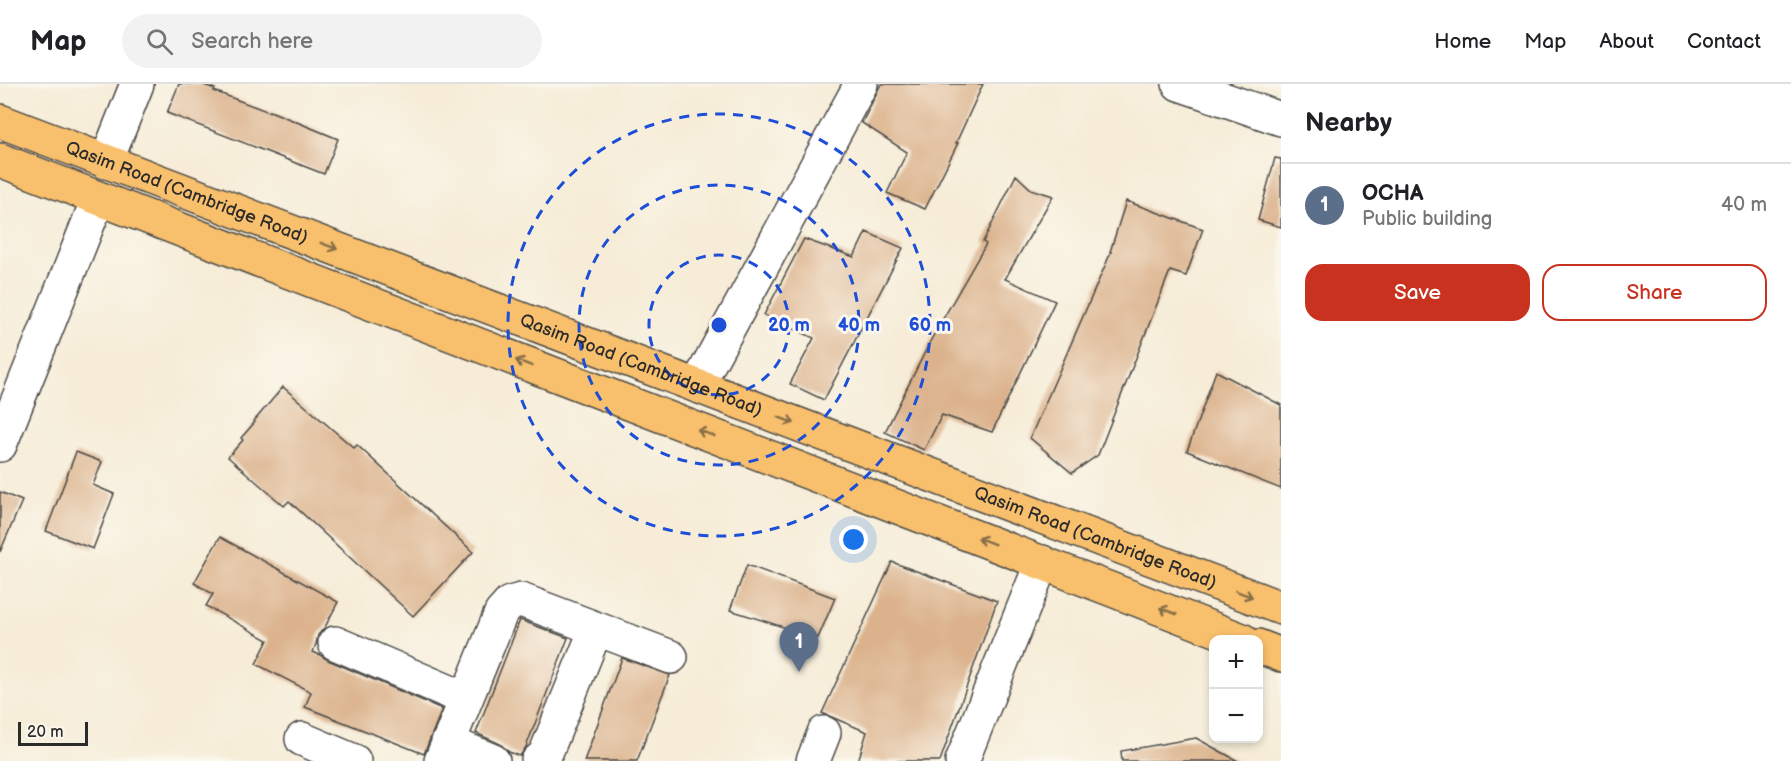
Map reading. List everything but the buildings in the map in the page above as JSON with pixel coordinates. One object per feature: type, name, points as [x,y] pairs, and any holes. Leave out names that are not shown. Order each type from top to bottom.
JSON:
[{"type":"main road","name":"Qasim Road (Cambridge Road)","points":[[0,121],[1281,608]]},
{"type":"main road","name":"Qasim Road (Cambridge Road)","points":[[0,160],[1232,635]]},
{"type":"main road","points":[[1263,648],[1281,655]]},
{"type":"street","points":[[106,162],[137,84]]},
{"type":"street","points":[[697,387],[861,84]]},
{"type":"street","points":[[1179,84],[1250,95],[1281,119]]},
{"type":"street","points":[[0,445],[98,199]]},
{"type":"street","points":[[962,761],[1042,562]]},
{"type":"street","points":[[493,761],[445,751],[501,613],[510,603],[521,600],[670,657]]},
{"type":"street","points":[[538,761],[544,755],[596,629]]},
{"type":"street","points":[[334,643],[466,699]]},
{"type":"street","points":[[302,739],[354,761]]},
{"type":"place","name":"OCHA","points":[[799,672]]}]
